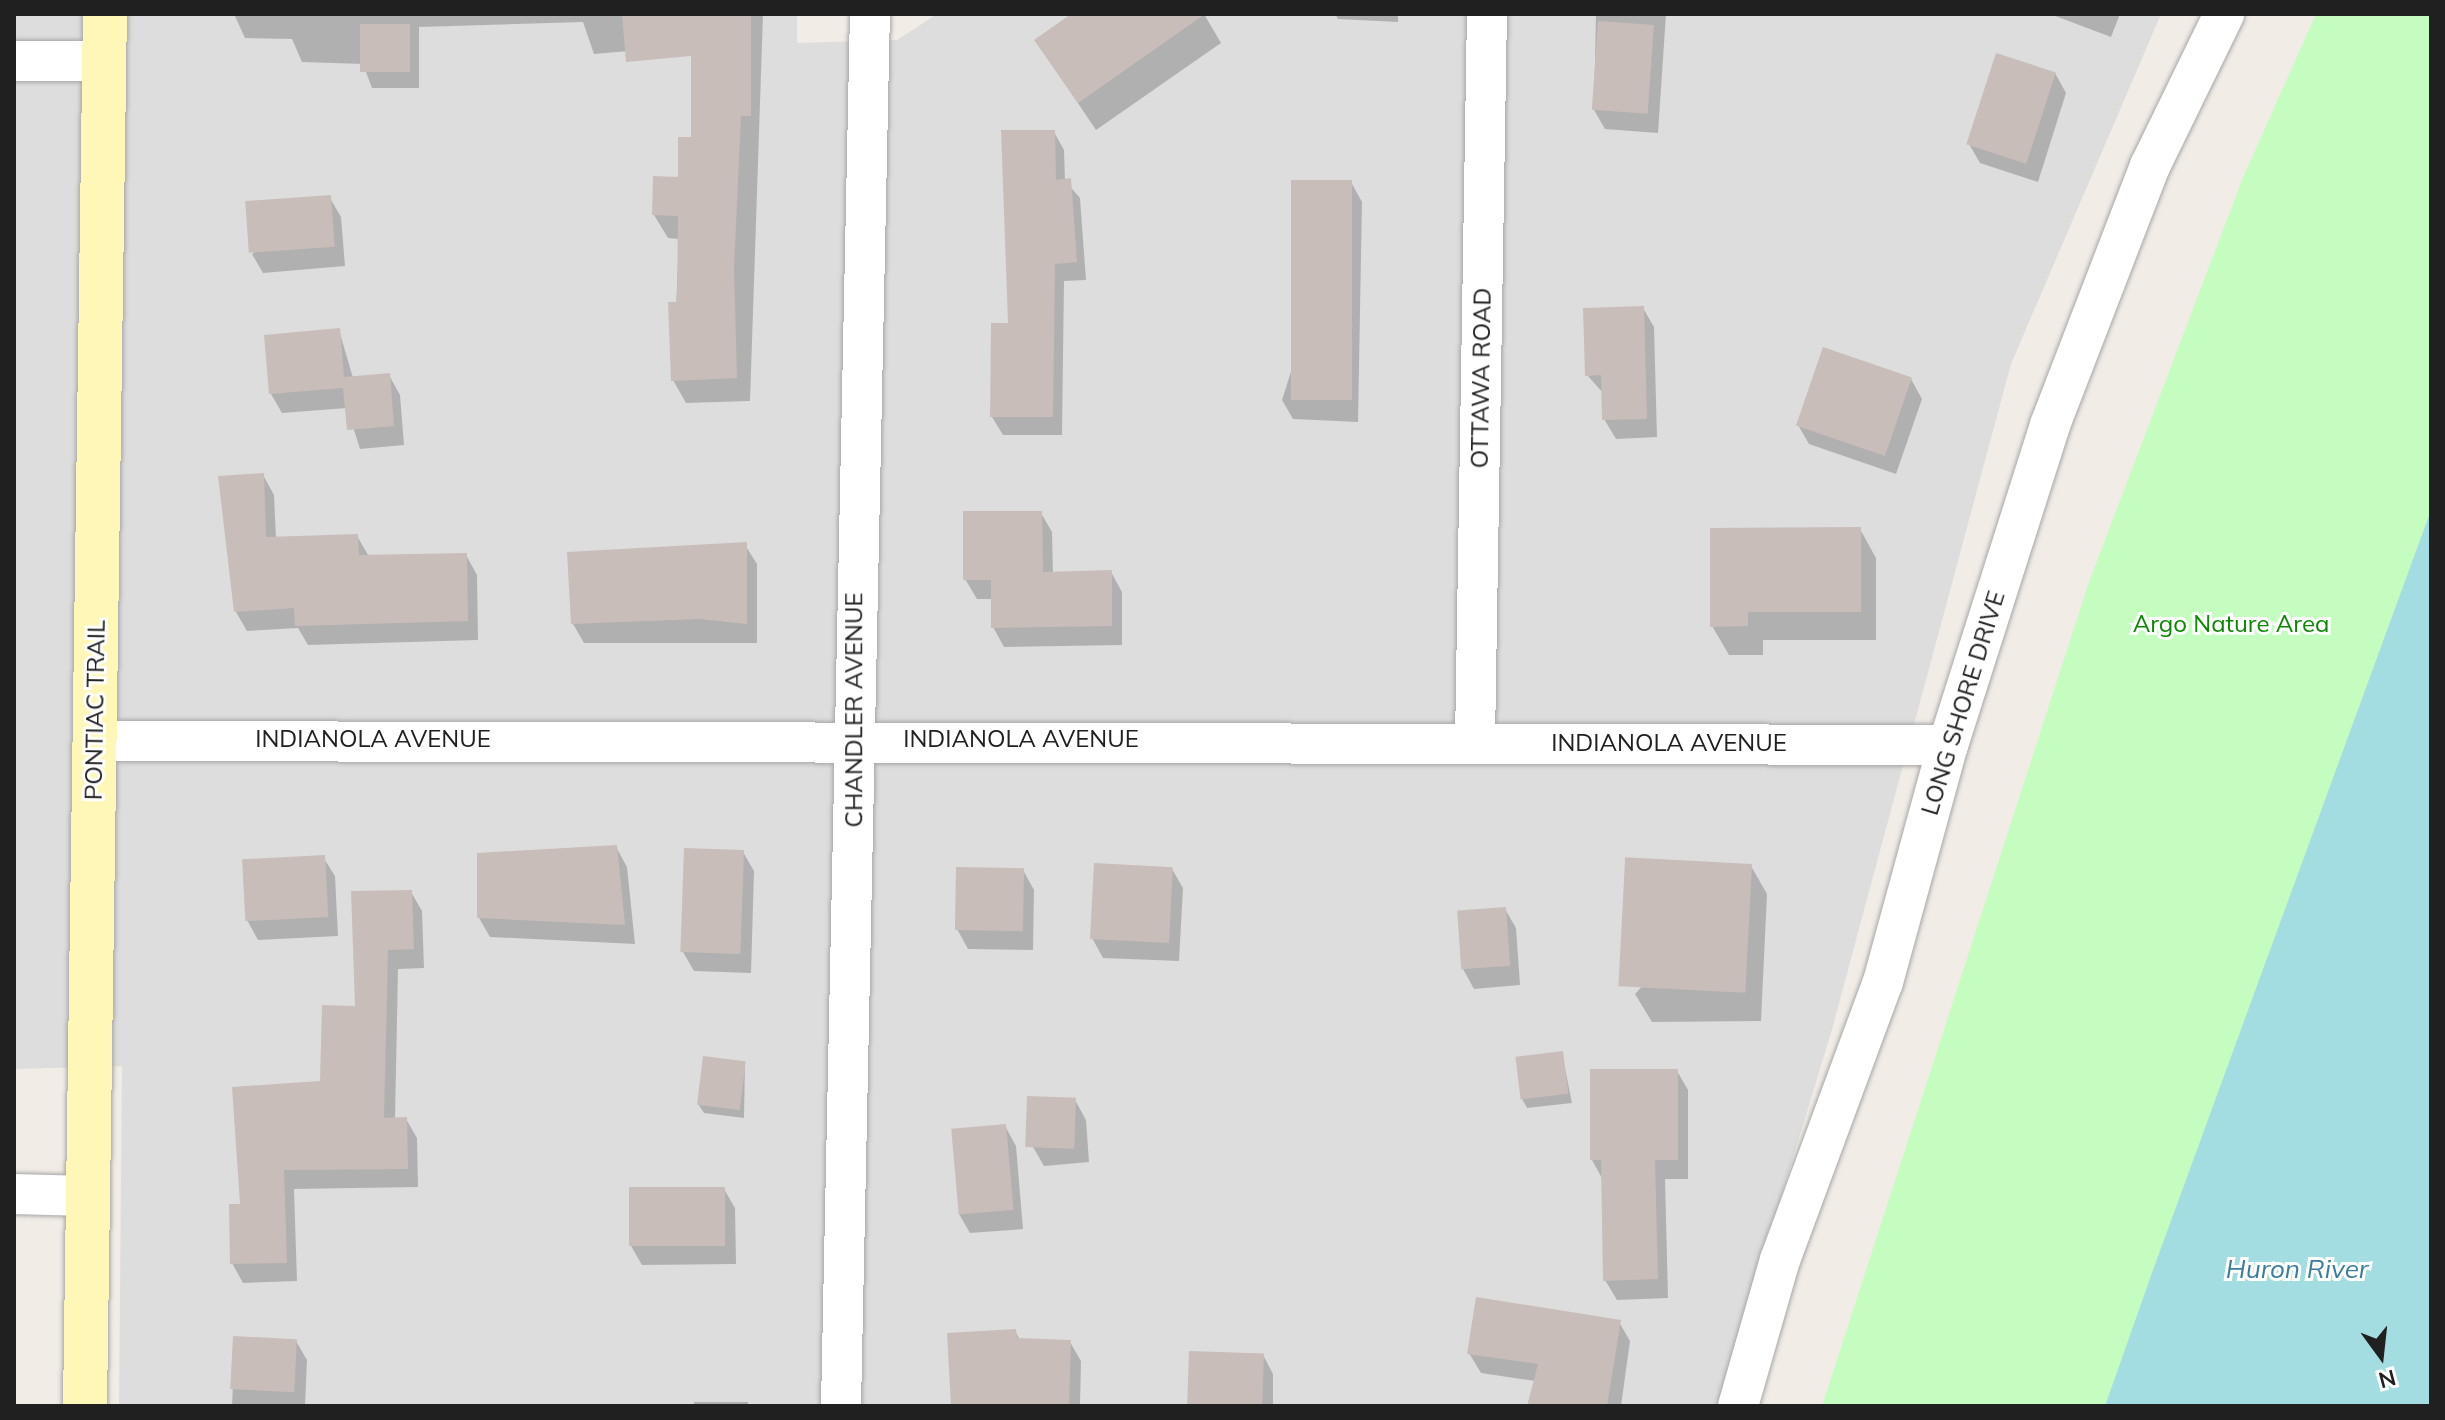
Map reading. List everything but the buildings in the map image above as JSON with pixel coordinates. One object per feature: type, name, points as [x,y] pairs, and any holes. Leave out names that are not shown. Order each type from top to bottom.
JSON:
[{"type":"main road","name":"PONTIAC TRAIL","points":[[85,1406],[105,14]]},
{"type":"street","name":"CHANDLER AVENUE","points":[[841,1406],[870,14]]},
{"type":"street","name":"OTTAWA ROAD","points":[[1475,742],[1487,14]]},
{"type":"street","name":"LONG SHORE DRIVE","points":[[1738,1406],[1780,1260],[1883,982],[1948,745],[2050,425],[2150,166],[2224,14]]},
{"type":"street","points":[[14,61],[106,61]]},
{"type":"street","name":"INDIANOLA AVENUE","points":[[95,741],[854,738],[1948,745]]},
{"type":"street","points":[[14,1194],[87,1196]]},
{"type":"shaded area","points":[[14,14],[797,14],[797,43],[897,40],[937,14],[2161,14],[2011,364],[1831,1033],[1717,1406],[119,1406],[122,1066],[14,1069]]},
{"type":"green space","name":"Argo Nature Area","points":[[2316,14],[2431,14],[2431,510],[2105,1406],[1822,1406],[2089,582],[2242,180]]},
{"type":"water","name":"Huron River","points":[[2431,510],[2431,1406],[2105,1406],[2153,1270]]}]
